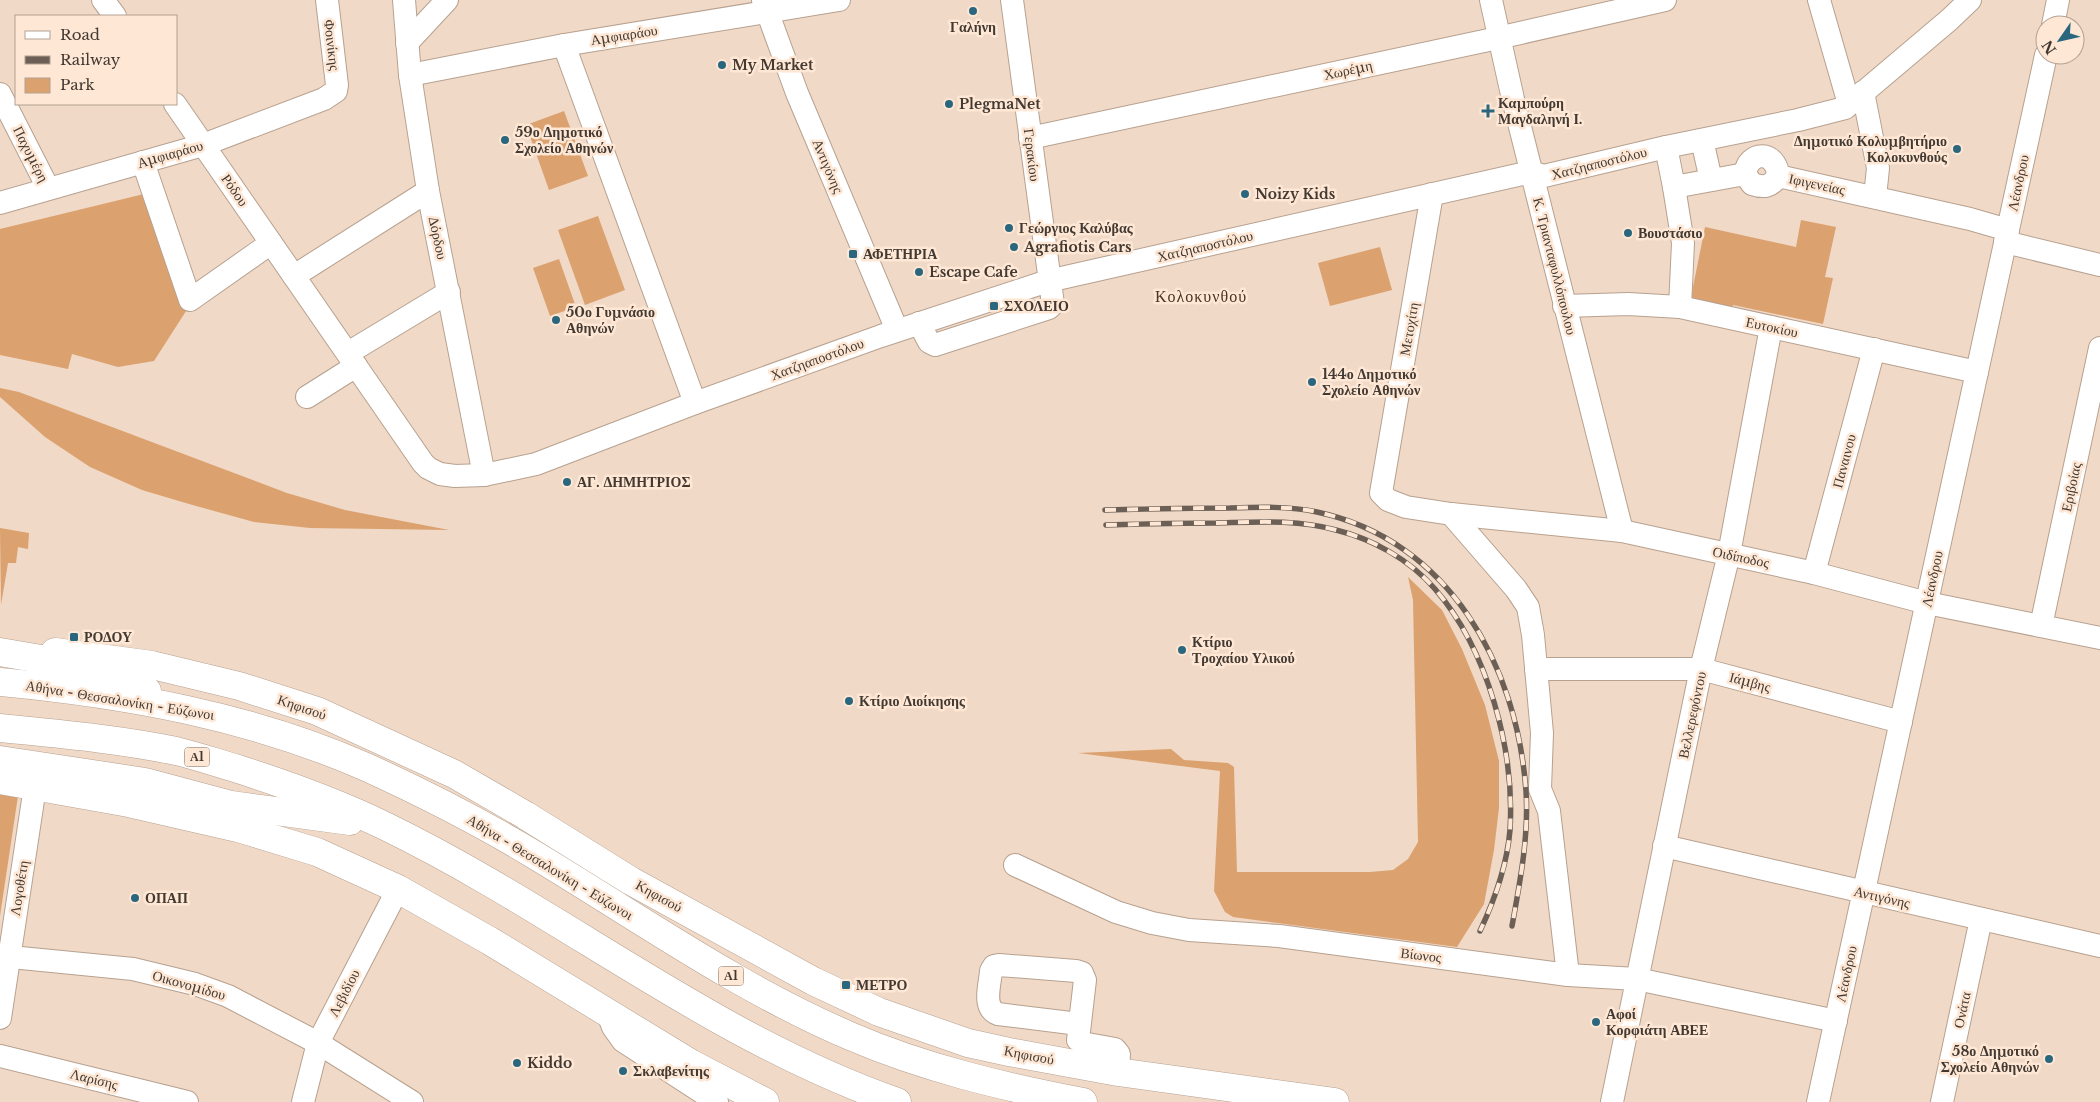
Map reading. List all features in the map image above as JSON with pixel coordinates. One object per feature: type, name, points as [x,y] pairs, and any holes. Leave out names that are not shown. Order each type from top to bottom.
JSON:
[{"type":"main road","points":[[0,651],[70,664],[113,677],[188,709]]},
{"type":"main road","name":"Κηφισού","points":[[0,651],[68,653],[152,666],[239,686],[317,711],[454,774],[525,815],[625,877],[813,981],[878,1012],[968,1044],[1118,1072],[1335,1102]]},
{"type":"main road","name":"Αθήνα - Θεσσαλονίκη - Εύζωνοι","points":[[0,682],[76,691],[188,709],[279,734],[364,766],[406,786],[531,853],[730,975],[851,1036],[932,1066],[1011,1087],[1083,1102]]},
{"type":"main road","name":"Α1","points":[[0,728],[132,743],[178,752],[309,794],[384,826],[508,892],[709,1016],[748,1037],[832,1078],[897,1102]]},
{"type":"main road","points":[[0,760],[145,782],[231,805],[384,826]]},
{"type":"main road","points":[[0,780],[129,803],[238,828],[317,852],[398,890],[490,941],[608,1014],[725,1095],[765,1102]]},
{"type":"street","points":[[103,0],[114,15]]},
{"type":"street","name":"Φοινίκης","points":[[327,0],[337,85],[336,91]]},
{"type":"street","name":"Δόρδου","points":[[404,0],[410,75],[428,190],[484,475]]},
{"type":"street","points":[[407,43],[447,0]]},
{"type":"street","name":"Αμφιαράου","points":[[410,75],[766,6],[839,0]]},
{"type":"street","name":"Γερακίου","points":[[1012,0],[1048,281]]},
{"type":"street","name":"Κ. Τριανταφυλλόπουλου","points":[[1492,0],[1498,38],[1622,531]]},
{"type":"street","name":"Χωρέμη","points":[[1030,138],[1498,38],[1665,0]]},
{"type":"street","points":[[1819,0],[1856,98],[1878,168],[1875,197]]},
{"type":"street","name":"Χατζηαποστόλου","points":[[423,463],[440,474],[455,476],[484,475],[536,464],[695,403],[897,330],[1048,281],[1531,172],[1544,176],[1845,108],[1970,0]]},
{"type":"street","points":[[2055,15],[2058,0]]},
{"type":"street","name":"Αντιγόνης","points":[[766,6],[797,93],[897,330]]},
{"type":"street","points":[[564,45],[695,403]]},
{"type":"street","name":"Λέανδρου","points":[[1818,1102],[2044,65]]},
{"type":"street","name":"Αμφιαράου","points":[[0,203],[203,145],[324,98],[336,91]]},
{"type":"street","name":"Παχυμέρη","points":[[0,94],[48,188]]},
{"type":"street","name":"Ρόδου","points":[[176,105],[423,463]]},
{"type":"street","points":[[1755,129],[1760,156]]},
{"type":"street","points":[[1702,140],[1711,180]]},
{"type":"street","points":[[1666,147],[1683,243],[1680,307]]},
{"type":"street","points":[[1674,187],[1746,174],[1746,167],[1760,156],[1767,156],[1774,161],[1778,176]]},
{"type":"street","points":[[143,162],[190,300],[271,243]]},
{"type":"street","name":"Ιφιγενείας","points":[[1746,174],[1752,184],[1760,186],[1767,186],[1773,183],[1778,176],[1970,219],[2007,236],[2100,264]]},
{"type":"street","points":[[294,276],[428,190]]},
{"type":"street","name":"Μετοχίτη","points":[[1381,493],[1432,194]]},
{"type":"street","points":[[307,397],[352,360],[449,292]]},
{"type":"street","name":"Ευτοκίου","points":[[1564,306],[1628,304],[1680,307],[1977,372]]},
{"type":"street","name":"Βελλερεφόντου","points":[[1612,1102],[1701,669],[1729,554],[1771,327]]},
{"type":"street","name":"Εριβοίας","points":[[2041,626],[2092,421],[2100,348]]},
{"type":"street","name":"Παναινου","points":[[1814,573],[1874,349]]},
{"type":"street","name":"Οιδίποδος","points":[[1381,493],[1388,500],[1406,506],[1451,514],[1622,531],[1814,573],[1927,603],[2100,638]]},
{"type":"street","points":[[1451,514],[1516,589],[1528,607],[1533,635],[1542,733],[1540,788],[1549,811],[1568,975]]},
{"type":"street","name":"Ιάμβης","points":[[1536,669],[1701,669],[1901,722]]},
{"type":"street","name":"Λογοθέτη","points":[[0,1018],[4,956],[35,787]]},
{"type":"street","name":"Αντιγόνης","points":[[1664,846],[2100,946]]},
{"type":"street","name":"Βίωνος","points":[[1015,865],[1116,912],[1152,923],[1189,930],[1279,936],[1568,975],[1637,979],[1836,1021]]},
{"type":"street","name":"Λεβιδίου","points":[[303,1102],[318,1043],[398,890]]},
{"type":"street","name":"Ονάτα","points":[[1942,1102],[1981,919]]},
{"type":"street","name":"Οικονομίδου","points":[[4,956],[133,970],[195,984],[228,996],[318,1043],[412,1102]]},
{"type":"street","points":[[1079,1024],[992,1012],[988,1006],[991,971],[994,966],[999,964],[1082,973],[1084,980],[1078,1037],[1082,1043],[1116,1049],[1119,1054],[1118,1072]]},
{"type":"street","points":[[1009,1052],[1012,1016]]},
{"type":"street","name":"Λαρίσης","points":[[0,1056],[188,1102]]},
{"type":"green space","points":[[564,111],[588,176],[549,190],[526,125]]},
{"type":"green space","points":[[148,193],[188,308],[154,361],[118,367],[72,354],[68,369],[0,355],[0,229]]},
{"type":"green space","points":[[598,216],[625,290],[585,305],[558,230]]},
{"type":"green space","points":[[1801,220],[1836,227],[1825,277],[1833,278],[1823,324],[1733,305],[1731,311],[1690,302],[1705,227],[1796,247]]},
{"type":"green space","points":[[1380,247],[1392,290],[1330,306],[1318,263]]},
{"type":"green space","points":[[559,259],[576,307],[550,316],[533,268]]},
{"type":"green space","points":[[0,388],[19,392],[287,493],[345,510],[449,530],[310,528],[254,522],[142,490],[90,467],[45,437],[0,397]]},
{"type":"green space","points":[[0,528],[29,533],[28,549],[18,547],[16,563],[8,563],[1,605]]},
{"type":"green space","points":[[1408,577],[1442,610],[1462,649],[1485,705],[1499,761],[1499,808],[1494,850],[1484,904],[1457,947],[1233,917],[1225,912],[1214,891],[1220,771],[1078,753],[1171,749],[1184,760],[1228,763],[1234,767],[1237,872],[1370,872],[1393,870],[1408,859],[1418,842],[1413,600]]},
{"type":"green space","points":[[0,793],[18,796],[0,916]]},
{"type":"railway","points":[[1105,510],[1263,507],[1317,512],[1364,527],[1404,550],[1439,579],[1468,615],[1491,655],[1508,698],[1520,744],[1527,808],[1523,859],[1512,926]]},
{"type":"railway","points":[[1106,525],[1261,522],[1321,526],[1364,539],[1390,552],[1414,569],[1435,589],[1454,614],[1470,641],[1483,671],[1494,703],[1508,768],[1510,830],[1506,856],[1500,882],[1480,931]]},
{"type":"place","name":"Γαλήνη","points":[[973,11]]},
{"type":"place","name":"My Market","points":[[722,65]]},
{"type":"place","name":"PlegmaNet","points":[[949,104]]},
{"type":"place","name":"Καμπούρη Μαγδαληνή Ι.","points":[[1488,111]]},
{"type":"place","name":"59ο Δημοτικό Σχολείο Αθηνών","points":[[505,140]]},
{"type":"place","name":"Δημοτικό Κολυμβητήριο Κολοκυνθούς","points":[[1957,149]]},
{"type":"place","name":"Noizy Kids","points":[[1245,194]]},
{"type":"place","name":"Γεώργιος Καλύβας","points":[[1009,228]]},
{"type":"place","name":"Βουστάσιο","points":[[1628,233]]},
{"type":"place","name":"Agrafiotis Cars","points":[[1014,247]]},
{"type":"place","name":"ΑΦΕΤΗΡΙΑ","points":[[853,254]]},
{"type":"place","name":"Escape Cafe","points":[[919,272]]},
{"type":"place","name":"ΣΧΟΛΕΙΟ","points":[[994,306]]},
{"type":"place","name":"50ο Γυμνάσιο Αθηνών","points":[[556,320]]},
{"type":"place","name":"144ο Δημοτικό Σχολείο Αθηνών","points":[[1312,382]]},
{"type":"place","name":"ΑΓ. ΔΗΜΗΤΡΙΟΣ","points":[[567,482]]},
{"type":"place","name":"ΡΟΔΟΥ","points":[[74,637]]},
{"type":"place","name":"Κτίριο Τροχαίου Υλικού","points":[[1182,650]]},
{"type":"place","name":"Κτίριο Διοίκησης","points":[[849,701]]},
{"type":"place","name":"ΟΠΑΠ","points":[[135,898]]},
{"type":"place","name":"ΜΕΤΡΟ","points":[[846,985]]},
{"type":"place","name":"Αφοί Κορφιάτη ΑΒΕΕ","points":[[1596,1022]]},
{"type":"place","name":"58ο Δημοτικό Σχολείο Αθηνών","points":[[2049,1059]]},
{"type":"place","name":"Kiddo","points":[[517,1063]]},
{"type":"place","name":"Σκλαβενίτης","points":[[623,1071]]},
{"type":"district","name":"Κολοκυνθού","points":[[1201,296]]}]
